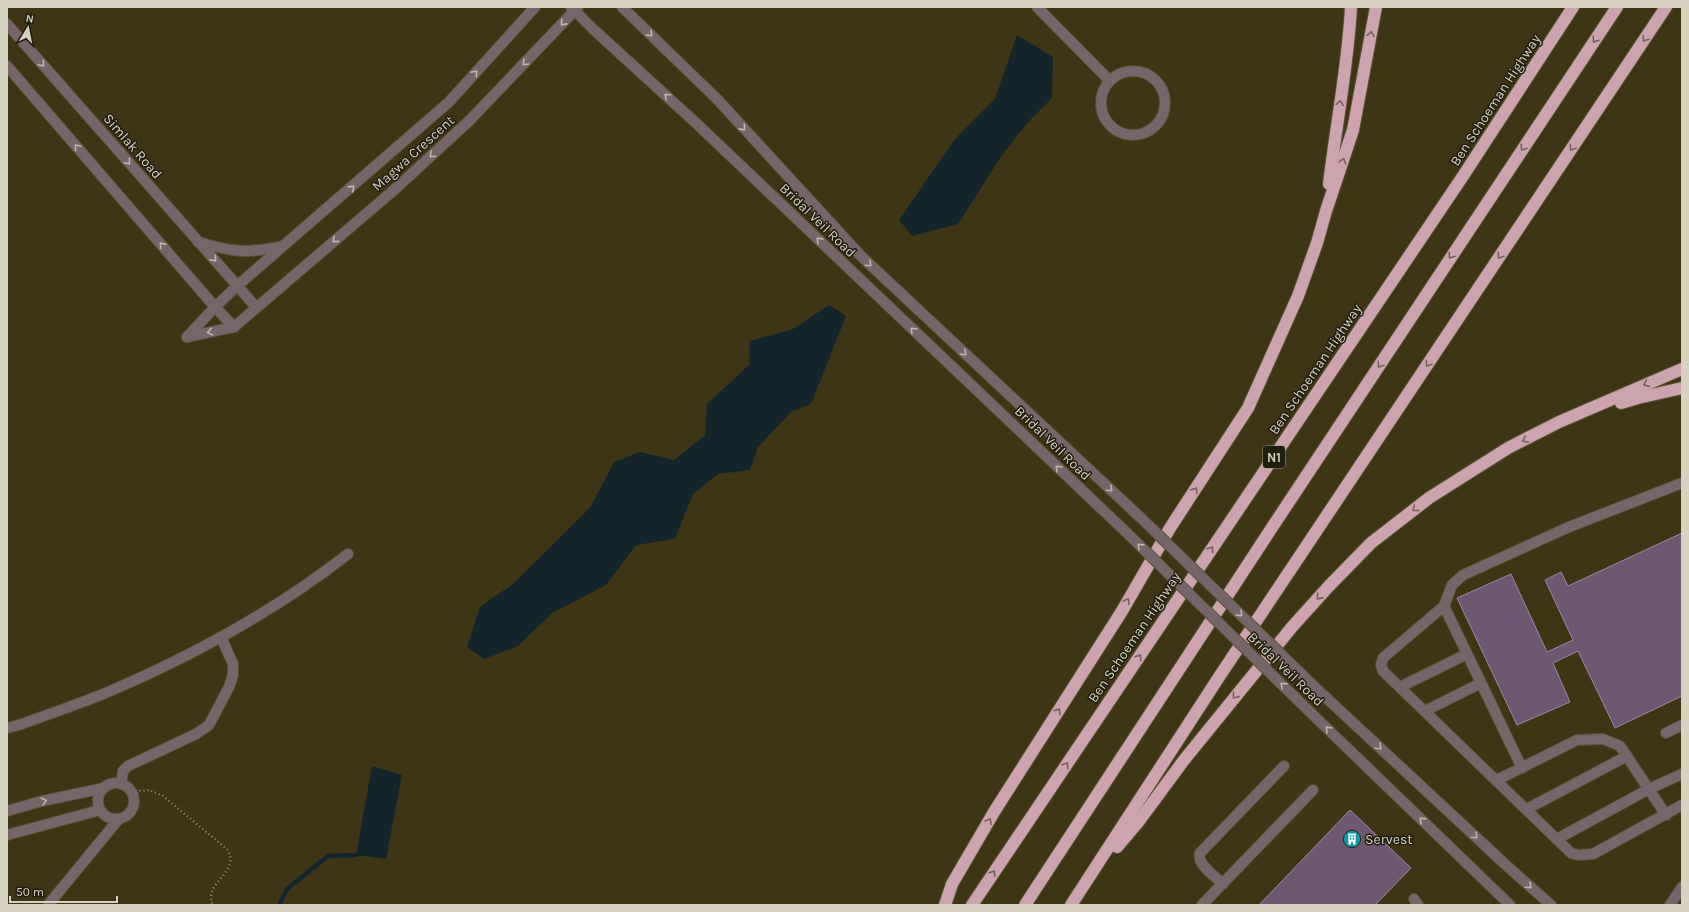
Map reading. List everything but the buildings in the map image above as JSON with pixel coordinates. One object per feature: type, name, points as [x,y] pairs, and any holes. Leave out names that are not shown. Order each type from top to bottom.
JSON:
[{"type":"highway","points":[[1326,211],[1334,140],[1345,72],[1351,7]]},
{"type":"highway","points":[[945,905],[952,884],[994,812],[1122,611],[1170,528],[1248,408],[1298,296],[1317,244],[1326,211],[1353,130],[1376,7]]},
{"type":"highway","name":"Ben Schoeman Highway","points":[[972,905],[1454,189],[1573,7]]},
{"type":"highway","points":[[1025,905],[1266,536],[1617,7]]},
{"type":"highway","points":[[1072,905],[1219,677],[1666,7]]},
{"type":"highway","points":[[1072,905],[1105,861],[1139,821],[1189,754],[1292,627],[1371,543],[1429,498],[1508,448],[1559,422],[1682,369]]},
{"type":"highway","points":[[1559,422],[1638,398],[1682,388]]},
{"type":"street","name":"Magwa Crescent","points":[[535,7],[449,102],[237,286],[187,337],[234,327],[394,190],[469,121],[574,8]]},
{"type":"street","name":"Bridal Veil Road","points":[[622,7],[717,99],[862,257],[1141,518],[1320,692],[1551,905]]},
{"type":"street","points":[[1037,7],[1110,81]]},
{"type":"street","name":"Bridal Veil Road","points":[[574,8],[696,122],[1127,533],[1510,905]]},
{"type":"street","name":"Simlak Road","points":[[7,24],[256,308]]},
{"type":"street","points":[[7,66],[215,307],[234,327]]},
{"type":"street","points":[[1128,72],[1138,72],[1148,75],[1156,81],[1163,94],[1165,109],[1162,118],[1155,127],[1145,133],[1135,135],[1124,134],[1114,129],[1106,121],[1102,111],[1101,100],[1104,90],[1110,81],[1118,75],[1128,72]]},
{"type":"street","points":[[198,242],[240,252],[266,250],[285,245]]},
{"type":"street","points":[[1682,483],[1569,527],[1463,575],[1452,585],[1444,606],[1383,658],[1381,664],[1383,671],[1571,853],[1578,855],[1593,854],[1682,805]]},
{"type":"street","points":[[7,728],[107,692],[204,647],[271,607],[330,568],[348,554]]},
{"type":"street","points":[[1444,606],[1522,768]]},
{"type":"street","points":[[121,784],[123,771],[128,766],[196,734],[209,725],[229,687],[233,675],[233,664],[221,637]]},
{"type":"street","points":[[1400,687],[1467,654]]},
{"type":"street","points":[[1425,711],[1481,683]]},
{"type":"street","points":[[1666,733],[1682,725]]},
{"type":"street","points":[[1497,780],[1577,740],[1603,740],[1620,746],[1666,815]]},
{"type":"street","points":[[1526,809],[1627,756]]},
{"type":"street","points":[[1223,884],[1201,862],[1199,855],[1203,849],[1284,766]]},
{"type":"street","points":[[1557,839],[1649,789],[1682,774]]},
{"type":"street","points":[[109,784],[121,784],[131,790],[134,797],[134,807],[132,812],[127,817],[118,820],[109,819],[100,810],[98,798],[104,788],[109,784]]},
{"type":"street","points":[[7,811],[42,801],[104,788]]},
{"type":"street","points":[[1202,905],[1313,790]]},
{"type":"street","points":[[7,835],[100,810]]},
{"type":"street","points":[[48,905],[118,820]]},
{"type":"street","points":[[1442,839],[1502,905]]},
{"type":"street","points":[[1670,905],[1682,887]]},
{"type":"path","points":[[134,797],[140,791],[149,790],[163,796],[228,850],[231,864],[229,869],[213,889],[211,901],[214,905]]},
{"type":"water","points":[[1017,35],[1053,57],[1052,98],[1029,121],[1002,155],[958,224],[912,236],[899,220],[955,139],[995,99]]},
{"type":"water","points":[[829,305],[846,316],[811,404],[792,411],[758,447],[750,470],[718,474],[693,494],[675,539],[636,545],[606,585],[552,613],[518,646],[484,659],[467,647],[480,607],[513,584],[590,508],[614,462],[640,452],[674,460],[705,435],[707,404],[749,365],[750,341],[793,329]]},
{"type":"water","points":[[372,766],[402,775],[386,859],[356,855]]},
{"type":"waterway","points":[[279,905],[287,889],[328,856],[356,855],[361,853]]},
{"type":"place","name":"Servest","points":[[1352,839]]}]
